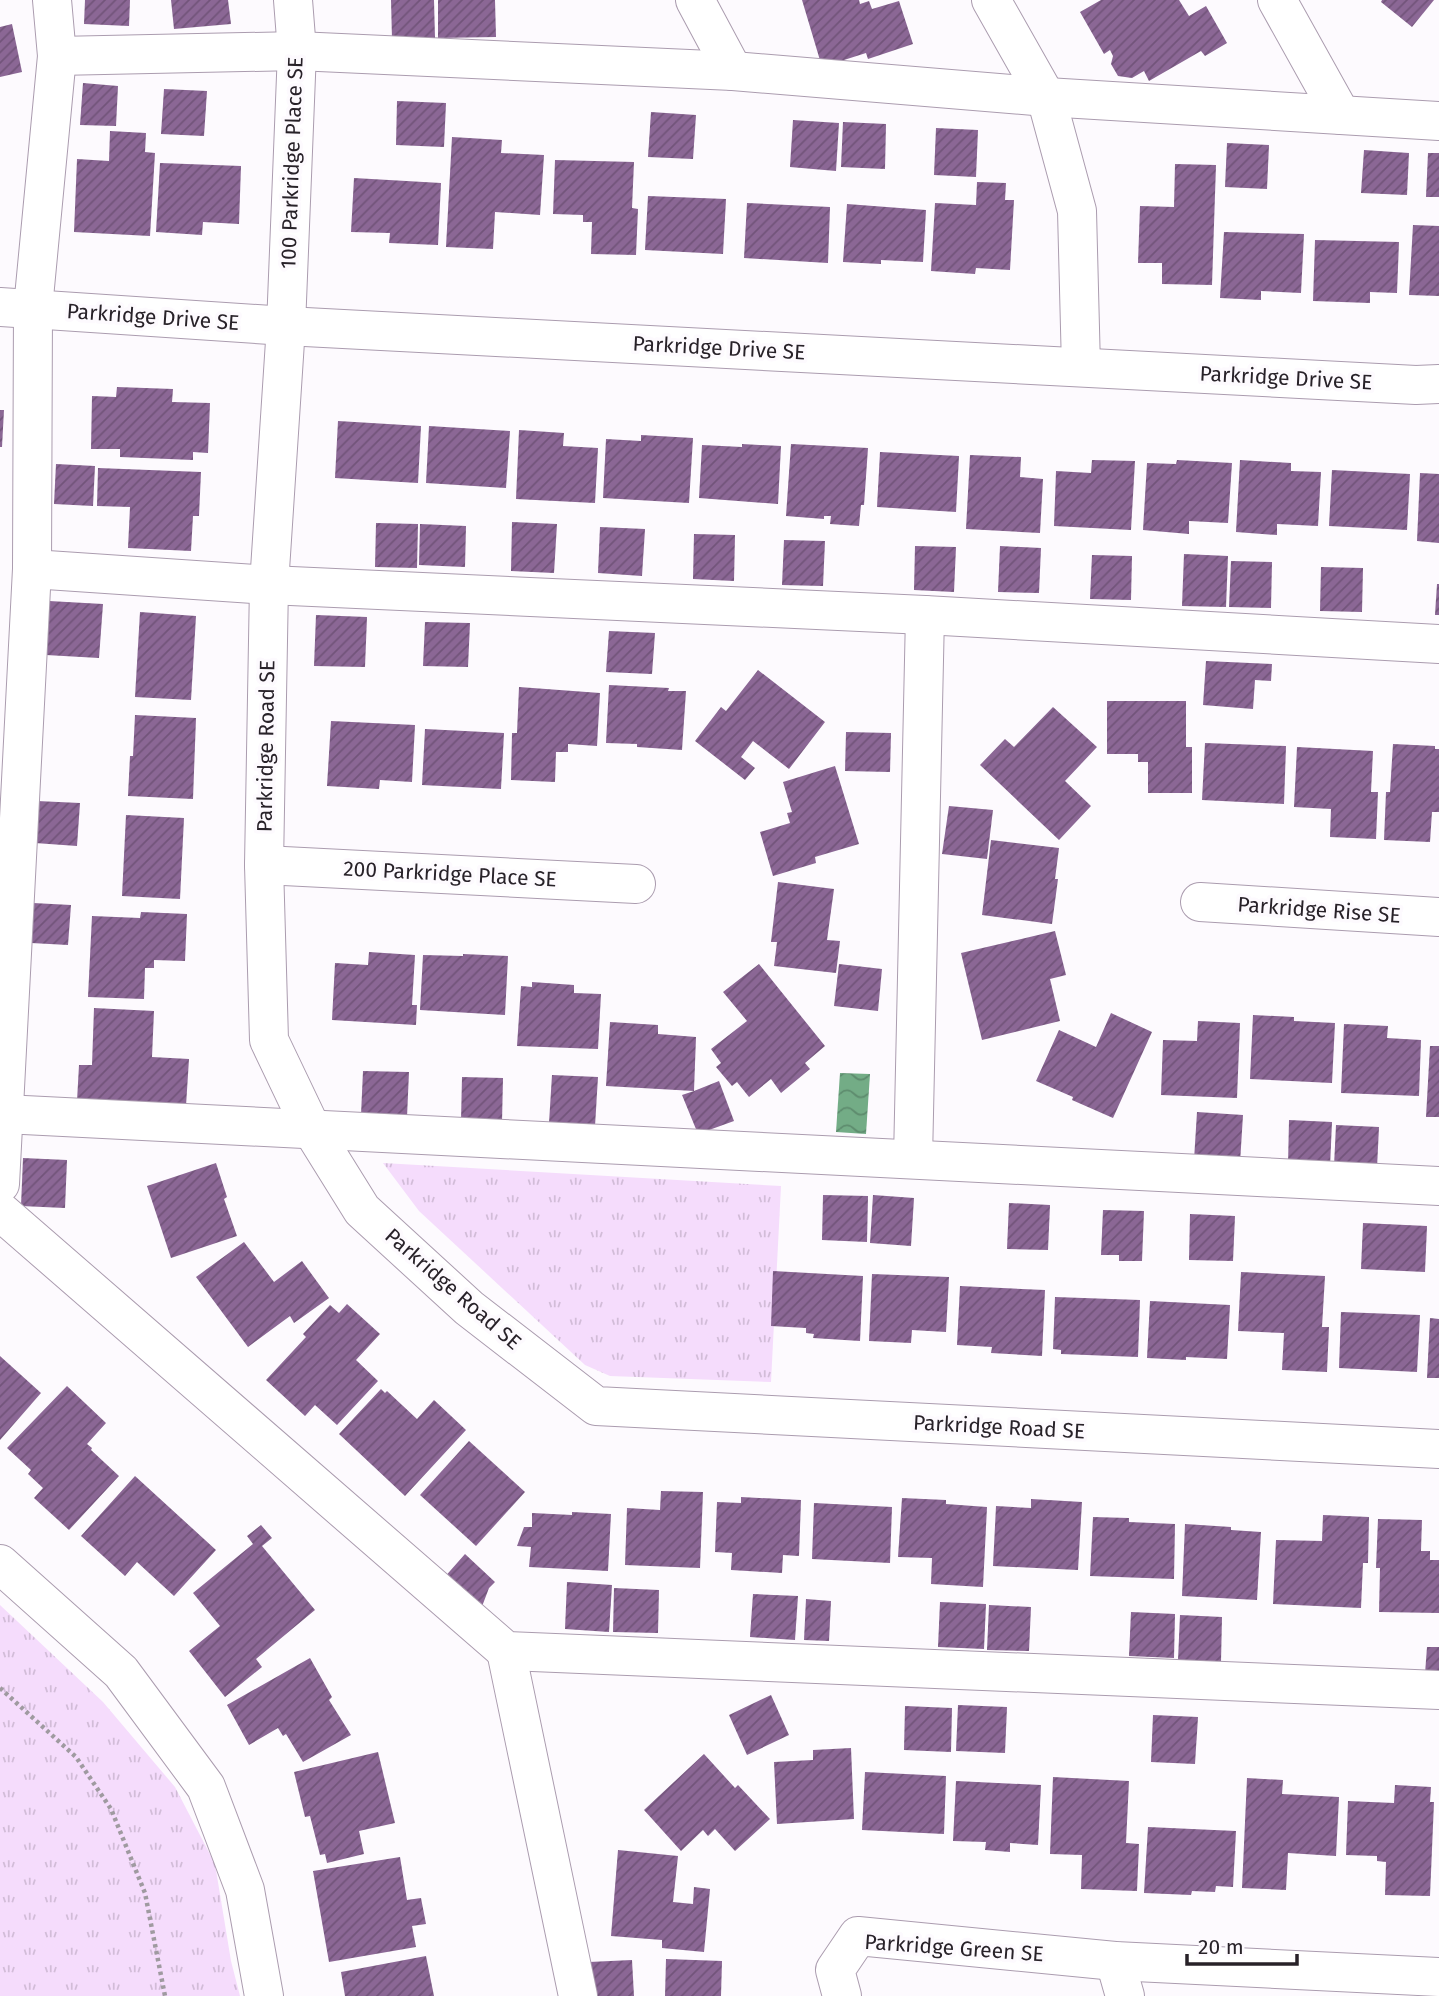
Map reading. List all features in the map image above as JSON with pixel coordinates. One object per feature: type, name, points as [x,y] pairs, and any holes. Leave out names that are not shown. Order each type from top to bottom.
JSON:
[{"type":"street","points":[[0,1184],[32,569],[16,307],[57,56],[52,0]]},
{"type":"street","name":"100 Parkridge Place SE","points":[[286,326],[297,51],[293,0]]},
{"type":"street","points":[[695,0],[733,71]]},
{"type":"street","points":[[991,0],[1046,97],[1077,211],[1081,367]]},
{"type":"street","points":[[1277,0],[1341,115]]},
{"type":"street","points":[[57,56],[297,51],[733,71],[1046,97],[1439,121]]},
{"type":"street","name":"Parkridge Drive SE","points":[[16,307],[286,326],[1416,385],[1439,384]]},
{"type":"street","name":"Parkridge Road SE","points":[[286,326],[270,586],[264,865],[269,1040],[311,1128],[362,1209],[469,1308],[596,1406],[1439,1449]]},
{"type":"street","points":[[32,569],[270,586],[926,615],[1439,644]]},
{"type":"street","points":[[913,1159],[926,615]]},
{"type":"street","name":"200 Parkridge Place SE","points":[[264,865],[636,884]]},
{"type":"street","name":"Parkridge Rise SE","points":[[1200,902],[1439,917]]},
{"type":"street","points":[[4,1114],[1439,1185]]},
{"type":"street","points":[[0,1211],[506,1651],[578,1996]]},
{"type":"street","points":[[0,1564],[121,1672],[206,1787],[245,1890],[264,1996]]},
{"type":"street","points":[[506,1651],[1439,1690]]},
{"type":"street","name":"Parkridge Green SE","points":[[842,1996],[835,1970],[858,1936],[1120,1979],[1414,1983]]},
{"type":"path","points":[[0,1688],[76,1756],[111,1809],[145,1894],[165,1996]]},
{"type":"green space","points":[[383,1163],[781,1186],[771,1382],[610,1376],[585,1365],[419,1211]]},
{"type":"green space","points":[[0,1605],[103,1702],[175,1787],[215,1864],[231,1961],[240,1996],[0,1996]]},
{"type":"water","points":[[840,1073],[870,1074],[866,1134],[836,1132]]},
{"type":"building","points":[[85,0],[130,0],[129,26],[84,24]]},
{"type":"building","points":[[171,0],[228,0],[231,24],[174,29]]},
{"type":"building","points":[[391,0],[434,0],[435,38],[392,39]]},
{"type":"building","points":[[438,0],[495,0],[496,37],[438,38]]},
{"type":"building","points":[[802,0],[859,0],[860,4],[869,1],[872,9],[899,1],[913,44],[868,59],[866,53],[822,67]]},
{"type":"building","points":[[1101,0],[1179,0],[1189,16],[1206,6],[1227,43],[1205,56],[1201,51],[1149,81],[1144,71],[1132,78],[1118,76],[1111,64],[1113,56],[1110,50],[1104,54],[1080,12]]},
{"type":"building","points":[[1434,0],[1412,27],[1381,2]]},
{"type":"building","points":[[12,24],[22,72],[0,77],[0,27]]},
{"type":"building","points":[[83,83],[118,86],[116,126],[80,125]]},
{"type":"building","points":[[164,89],[207,91],[204,136],[161,134]]},
{"type":"building","points":[[397,101],[446,103],[444,147],[396,145]]},
{"type":"building","points":[[651,112],[696,115],[693,159],[648,157]]},
{"type":"building","points":[[793,120],[839,123],[836,171],[790,167]]},
{"type":"building","points":[[843,122],[886,124],[885,169],[841,167]]},
{"type":"building","points":[[936,128],[978,130],[976,177],[934,175]]},
{"type":"building","points":[[110,131],[146,133],[145,152],[155,153],[150,236],[74,232],[77,159],[109,161]]},
{"type":"building","points":[[452,137],[502,140],[501,153],[544,155],[540,215],[495,212],[493,249],[446,247]]},
{"type":"building","points":[[1227,143],[1269,145],[1267,189],[1225,187]]},
{"type":"building","points":[[1364,150],[1409,153],[1407,195],[1361,193]]},
{"type":"building","points":[[1428,153],[1439,153],[1439,197],[1426,197]]},
{"type":"building","points":[[555,160],[634,162],[632,208],[638,209],[636,255],[591,254],[592,222],[583,222],[583,215],[553,214]]},
{"type":"building","points":[[160,163],[241,166],[239,224],[203,222],[202,235],[156,232]]},
{"type":"building","points":[[1175,164],[1216,165],[1212,285],[1162,284],[1162,263],[1138,263],[1140,206],[1174,207]]},
{"type":"building","points":[[354,178],[441,183],[438,245],[389,243],[390,233],[351,232]]},
{"type":"building","points":[[977,182],[1006,183],[1005,200],[1014,200],[1010,270],[976,268],[975,274],[931,271],[935,203],[976,205]]},
{"type":"building","points":[[648,196],[726,199],[723,254],[645,250]]},
{"type":"building","points":[[747,203],[830,207],[828,263],[744,258]]},
{"type":"building","points":[[847,204],[926,210],[923,262],[843,262]]},
{"type":"building","points":[[1413,225],[1439,226],[1439,296],[1409,295]]},
{"type":"building","points":[[1224,232],[1304,234],[1301,293],[1261,291],[1261,300],[1220,298]]},
{"type":"building","points":[[1315,240],[1399,242],[1397,293],[1370,292],[1370,303],[1313,301]]},
{"type":"building","points":[[117,387],[173,389],[172,402],[210,403],[208,453],[193,452],[193,460],[120,457],[120,449],[91,449],[92,396],[116,397]]},
{"type":"building","points":[[0,410],[4,410],[2,447],[0,447]]},
{"type":"building","points":[[338,421],[421,426],[418,483],[335,478]]},
{"type":"building","points":[[429,426],[510,431],[506,488],[426,483]]},
{"type":"building","points":[[519,430],[564,433],[563,446],[598,448],[595,503],[516,499]]},
{"type":"building","points":[[641,435],[693,438],[689,503],[603,498],[606,439],[641,441]]},
{"type":"building","points":[[742,444],[781,446],[778,504],[699,498],[702,445],[742,447]]},
{"type":"building","points":[[791,444],[868,448],[864,505],[861,505],[859,526],[830,524],[831,516],[824,516],[824,519],[786,516]]},
{"type":"building","points":[[880,452],[959,456],[956,512],[877,507]]},
{"type":"building","points":[[970,455],[1021,457],[1020,477],[1043,479],[1040,533],[966,529]]},
{"type":"building","points":[[1092,460],[1135,461],[1131,530],[1054,526],[1056,471],[1091,473]]},
{"type":"building","points":[[1177,460],[1232,463],[1228,523],[1189,521],[1189,534],[1143,530],[1147,463],[1176,464]]},
{"type":"building","points":[[1240,460],[1291,463],[1291,471],[1321,472],[1318,526],[1277,524],[1277,535],[1236,532]]},
{"type":"building","points":[[56,464],[95,466],[93,506],[54,504]]},
{"type":"building","points":[[98,468],[201,472],[199,516],[193,516],[191,551],[128,548],[130,507],[97,506]]},
{"type":"building","points":[[1332,470],[1410,474],[1407,530],[1329,526]]},
{"type":"building","points":[[1420,473],[1439,474],[1439,543],[1417,541]]},
{"type":"building","points":[[512,522],[557,524],[554,573],[511,571]]},
{"type":"building","points":[[376,523],[418,524],[417,568],[375,567]]},
{"type":"building","points":[[420,524],[466,526],[465,567],[419,565]]},
{"type":"building","points":[[600,527],[645,529],[642,576],[598,573]]},
{"type":"building","points":[[694,534],[735,535],[734,581],[693,579]]},
{"type":"building","points":[[784,540],[825,541],[823,586],[782,585]]},
{"type":"building","points":[[915,546],[956,547],[954,592],[914,590]]},
{"type":"building","points":[[1000,546],[1041,548],[1039,593],[998,592]]},
{"type":"building","points":[[1184,554],[1228,556],[1226,607],[1182,606]]},
{"type":"building","points":[[1092,555],[1132,556],[1131,600],[1090,599]]},
{"type":"building","points":[[1231,561],[1272,562],[1271,608],[1229,607]]},
{"type":"building","points":[[1321,567],[1363,568],[1362,612],[1320,611]]},
{"type":"building","points":[[1437,584],[1439,615],[1435,615]]},
{"type":"building","points":[[49,601],[103,604],[99,658],[46,655]]},
{"type":"building","points":[[140,612],[196,616],[191,700],[135,697]]},
{"type":"building","points":[[316,615],[367,617],[365,667],[314,666]]},
{"type":"building","points":[[425,622],[470,623],[468,667],[423,666]]},
{"type":"building","points":[[609,631],[655,633],[652,674],[606,672]]},
{"type":"building","points":[[1206,661],[1272,664],[1271,681],[1255,680],[1253,709],[1203,705]]},
{"type":"building","points":[[758,670],[825,722],[789,769],[753,741],[741,757],[755,768],[745,780],[695,741],[721,707],[726,711]]},
{"type":"building","points":[[609,685],[686,691],[682,750],[606,743]]},
{"type":"building","points":[[519,687],[600,693],[597,746],[568,744],[568,752],[556,752],[555,782],[511,780],[512,733],[517,733]]},
{"type":"building","points":[[1107,701],[1186,701],[1186,747],[1192,747],[1192,793],[1148,793],[1148,762],[1138,762],[1138,754],[1107,754]]},
{"type":"building","points":[[1053,707],[1097,747],[1065,781],[1091,806],[1059,840],[980,765],[1005,739],[1014,747]]},
{"type":"building","points":[[135,715],[196,718],[193,799],[128,796]]},
{"type":"building","points":[[331,721],[415,725],[412,782],[380,780],[379,789],[327,786]]},
{"type":"building","points":[[425,729],[504,733],[501,789],[422,785]]},
{"type":"building","points":[[846,732],[891,733],[890,772],[845,771]]},
{"type":"building","points":[[1205,743],[1286,746],[1284,804],[1202,800]]},
{"type":"building","points":[[1393,744],[1435,746],[1435,749],[1439,749],[1439,812],[1432,812],[1430,842],[1384,840],[1386,792],[1390,792]]},
{"type":"building","points":[[1297,747],[1373,751],[1371,792],[1378,792],[1376,839],[1330,837],[1331,809],[1294,807]]},
{"type":"building","points":[[835,766],[859,844],[815,857],[816,863],[773,876],[760,832],[790,823],[787,813],[792,812],[783,782]]},
{"type":"building","points":[[37,801],[80,803],[77,846],[35,843]]},
{"type":"building","points":[[949,806],[993,810],[987,859],[942,854]]},
{"type":"building","points":[[126,815],[184,818],[180,899],[122,896]]},
{"type":"building","points":[[991,840],[1059,848],[1052,924],[982,915]]},
{"type":"building","points":[[778,882],[834,889],[827,940],[840,941],[836,973],[774,966],[777,942],[771,942]]},
{"type":"building","points":[[33,903],[71,905],[68,945],[31,943]]},
{"type":"building","points":[[141,912],[187,914],[185,961],[154,960],[154,968],[145,968],[144,999],[88,997],[92,916],[140,918]]},
{"type":"building","points":[[1055,931],[1066,975],[1050,979],[1060,1021],[982,1040],[961,953]]},
{"type":"building","points":[[369,952],[415,955],[412,1005],[417,1005],[416,1025],[332,1020],[335,963],[368,965]]},
{"type":"building","points":[[423,955],[508,956],[505,1015],[420,1010]]},
{"type":"building","points":[[759,964],[825,1046],[805,1063],[810,1069],[781,1093],[771,1079],[749,1097],[737,1082],[732,1086],[716,1067],[721,1063],[711,1049],[747,1021],[723,992]]},
{"type":"building","points":[[839,964],[882,969],[878,1011],[834,1006]]},
{"type":"building","points":[[532,982],[574,985],[574,993],[601,994],[598,1049],[517,1046],[521,986],[532,987]]},
{"type":"building","points":[[94,1008],[154,1011],[152,1057],[189,1059],[186,1106],[77,1101],[79,1065],[92,1065]]},
{"type":"building","points":[[1111,1013],[1152,1032],[1113,1118],[1036,1081],[1059,1030],[1096,1047]]},
{"type":"building","points":[[1253,1015],[1335,1023],[1332,1083],[1250,1079]]},
{"type":"building","points":[[1198,1021],[1240,1023],[1237,1098],[1161,1095],[1163,1040],[1197,1041]]},
{"type":"building","points":[[610,1022],[658,1025],[658,1034],[696,1037],[694,1091],[606,1086]]},
{"type":"building","points":[[1344,1024],[1388,1026],[1387,1038],[1421,1040],[1419,1096],[1341,1093]]},
{"type":"building","points":[[1430,1046],[1439,1046],[1439,1117],[1426,1117]]},
{"type":"building","points":[[363,1071],[409,1072],[407,1117],[361,1115]]},
{"type":"building","points":[[552,1075],[598,1077],[595,1126],[549,1123]]},
{"type":"building","points":[[462,1077],[503,1078],[502,1122],[461,1121]]},
{"type":"building","points":[[719,1081],[734,1121],[698,1134],[682,1095]]},
{"type":"building","points":[[1197,1112],[1243,1115],[1240,1163],[1194,1160]]},
{"type":"building","points":[[1289,1120],[1332,1122],[1330,1167],[1288,1165]]},
{"type":"building","points":[[1336,1125],[1379,1127],[1377,1168],[1334,1166]]},
{"type":"building","points":[[23,1158],[67,1160],[65,1208],[21,1206]]},
{"type":"building","points":[[216,1163],[227,1197],[224,1199],[237,1236],[171,1258],[147,1186]]},
{"type":"building","points":[[823,1195],[868,1196],[867,1242],[822,1240]]},
{"type":"building","points":[[873,1195],[914,1198],[911,1246],[870,1243]]},
{"type":"building","points":[[1009,1203],[1050,1205],[1048,1250],[1007,1249]]},
{"type":"building","points":[[1103,1210],[1144,1211],[1142,1261],[1119,1261],[1119,1255],[1101,1255]]},
{"type":"building","points":[[1190,1214],[1235,1216],[1233,1261],[1189,1260]]},
{"type":"building","points":[[1363,1223],[1427,1226],[1425,1272],[1361,1269]]},
{"type":"building","points":[[244,1242],[274,1282],[302,1261],[329,1298],[294,1323],[290,1316],[248,1347],[196,1277]]},
{"type":"building","points":[[773,1271],[863,1276],[860,1341],[813,1338],[814,1334],[806,1333],[806,1328],[771,1326]]},
{"type":"building","points":[[1241,1272],[1325,1276],[1322,1327],[1329,1327],[1327,1372],[1282,1370],[1284,1333],[1238,1331]]},
{"type":"building","points":[[872,1274],[949,1277],[946,1332],[912,1330],[911,1343],[869,1341]]},
{"type":"building","points":[[960,1286],[1045,1290],[1042,1356],[991,1353],[992,1347],[957,1345]]},
{"type":"building","points":[[1055,1297],[1140,1300],[1138,1357],[1061,1354],[1061,1350],[1053,1349]]},
{"type":"building","points":[[1150,1301],[1230,1305],[1227,1359],[1147,1358]]},
{"type":"building","points":[[347,1304],[380,1334],[356,1360],[378,1381],[337,1425],[315,1405],[305,1416],[266,1380],[306,1337],[303,1334],[330,1305],[339,1313]]},
{"type":"building","points":[[1341,1312],[1420,1315],[1417,1372],[1339,1368]]},
{"type":"building","points":[[1430,1318],[1439,1319],[1439,1378],[1427,1378]]},
{"type":"building","points":[[0,1356],[41,1393],[0,1440]]},
{"type":"building","points":[[67,1386],[106,1423],[87,1444],[119,1476],[69,1530],[34,1498],[43,1488],[28,1474],[31,1470],[7,1448]]},
{"type":"building","points":[[381,1389],[385,1393],[387,1391],[417,1419],[434,1400],[466,1430],[405,1496],[339,1434]]},
{"type":"building","points":[[469,1441],[525,1492],[476,1546],[420,1495]]},
{"type":"building","points":[[135,1476],[216,1550],[174,1596],[137,1562],[125,1576],[81,1536]]},
{"type":"building","points":[[661,1491],[703,1492],[700,1568],[625,1565],[627,1508],[660,1510]]},
{"type":"building","points":[[741,1497],[801,1500],[799,1556],[783,1555],[782,1573],[731,1570],[732,1553],[715,1552],[717,1502],[741,1503]]},
{"type":"building","points":[[902,1498],[946,1500],[946,1504],[987,1507],[983,1587],[931,1584],[932,1558],[898,1557]]},
{"type":"building","points":[[1031,1499],[1082,1502],[1078,1570],[993,1566],[996,1506],[1031,1508]]},
{"type":"building","points":[[814,1503],[892,1507],[890,1563],[812,1559]]},
{"type":"building","points":[[572,1512],[611,1514],[608,1571],[529,1567],[531,1547],[517,1546],[524,1527],[532,1527],[532,1513],[572,1515]]},
{"type":"building","points":[[1323,1515],[1369,1517],[1368,1563],[1363,1563],[1361,1608],[1273,1604],[1276,1540],[1322,1541]]},
{"type":"building","points":[[1093,1517],[1175,1524],[1174,1579],[1090,1576]]},
{"type":"building","points":[[1378,1519],[1422,1520],[1421,1551],[1430,1551],[1430,1560],[1439,1560],[1439,1613],[1379,1612],[1380,1568],[1376,1568]]},
{"type":"building","points":[[1185,1524],[1261,1532],[1257,1600],[1182,1596]]},
{"type":"building","points":[[261,1525],[272,1538],[262,1546],[315,1610],[256,1659],[262,1667],[225,1697],[189,1651],[220,1626],[193,1593],[253,1544],[247,1536]]},
{"type":"building","points":[[465,1554],[495,1582],[489,1588],[478,1617],[435,1588]]},
{"type":"building","points":[[567,1582],[612,1585],[609,1632],[565,1629]]},
{"type":"building","points":[[614,1588],[659,1590],[658,1633],[613,1632]]},
{"type":"building","points":[[753,1594],[798,1596],[795,1640],[750,1637]]},
{"type":"building","points":[[806,1599],[831,1601],[829,1641],[804,1640]]},
{"type":"building","points":[[940,1602],[986,1604],[984,1649],[938,1647]]},
{"type":"building","points":[[989,1605],[1031,1607],[1029,1651],[987,1650]]},
{"type":"building","points":[[1131,1612],[1175,1614],[1174,1658],[1129,1656]]},
{"type":"building","points":[[1180,1615],[1222,1617],[1221,1662],[1178,1660]]},
{"type":"building","points":[[1427,1647],[1439,1647],[1439,1675],[1425,1674]]},
{"type":"building","points":[[310,1658],[332,1697],[329,1700],[351,1735],[303,1762],[286,1734],[283,1736],[278,1728],[249,1745],[227,1705]]},
{"type":"building","points":[[771,1695],[789,1735],[747,1755],[729,1715]]},
{"type":"building","points":[[958,1705],[1007,1707],[1005,1753],[956,1751]]},
{"type":"building","points":[[905,1706],[952,1708],[951,1752],[904,1750]]},
{"type":"building","points":[[1153,1715],[1198,1717],[1195,1764],[1151,1762]]},
{"type":"building","points":[[851,1748],[854,1819],[777,1824],[774,1762],[813,1760],[813,1750]]},
{"type":"building","points":[[378,1752],[395,1823],[359,1831],[364,1854],[327,1863],[325,1854],[320,1855],[310,1816],[305,1817],[294,1772]]},
{"type":"building","points":[[704,1754],[735,1788],[738,1785],[770,1819],[735,1851],[715,1829],[708,1836],[703,1830],[681,1851],[644,1810]]},
{"type":"building","points":[[865,1772],[946,1776],[944,1834],[862,1830]]},
{"type":"building","points":[[1053,1777],[1129,1781],[1126,1843],[1139,1844],[1137,1891],[1081,1889],[1082,1855],[1050,1854]]},
{"type":"building","points":[[1247,1778],[1283,1780],[1282,1794],[1339,1797],[1336,1856],[1288,1853],[1286,1890],[1242,1888]]},
{"type":"building","points":[[956,1781],[1041,1785],[1038,1845],[1010,1843],[1010,1852],[985,1850],[986,1842],[953,1841]]},
{"type":"building","points":[[1395,1785],[1431,1787],[1430,1802],[1434,1802],[1430,1896],[1385,1895],[1386,1862],[1377,1861],[1377,1856],[1346,1855],[1348,1801],[1394,1803]]},
{"type":"building","points":[[1148,1827],[1236,1831],[1233,1887],[1216,1886],[1215,1892],[1192,1891],[1191,1895],[1144,1893]]},
{"type":"building","points":[[618,1850],[678,1856],[673,1902],[693,1904],[694,1887],[710,1889],[704,1952],[662,1948],[662,1940],[611,1936]]},
{"type":"building","points":[[400,1857],[407,1900],[421,1898],[426,1924],[412,1926],[416,1947],[329,1962],[313,1871]]},
{"type":"building","points":[[426,1956],[434,1996],[345,1996],[341,1972]]},
{"type":"building","points":[[666,1959],[722,1961],[721,1996],[665,1996]]},
{"type":"building","points":[[632,1960],[634,1996],[591,1996],[589,1962]]}]
